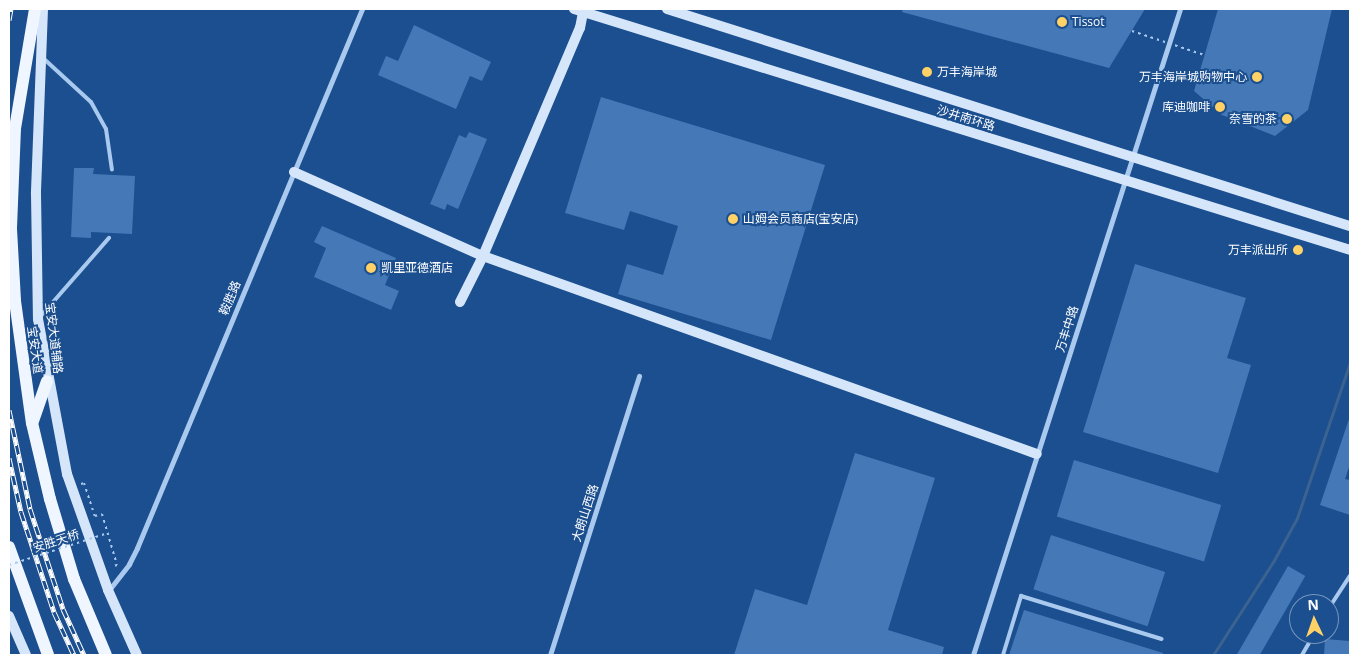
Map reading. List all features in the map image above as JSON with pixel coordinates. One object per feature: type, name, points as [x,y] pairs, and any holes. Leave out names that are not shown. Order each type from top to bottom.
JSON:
[{"type":"main road","name":"宝安大道","points":[[35,9],[21,75],[15,128],[12,229],[15,301],[32,423],[50,499],[74,579],[106,655]]},
{"type":"main road","name":"宝安大道辅路","points":[[43,9],[43,58],[36,194],[38,319],[47,381],[66,474],[108,590],[137,655]]},
{"type":"main road","points":[[460,302],[483,256],[580,28],[579,10]]},
{"type":"main road","name":"沙井南环路","points":[[579,10],[1350,250]]},
{"type":"main road","name":"沙井南环路","points":[[673,10],[1350,226]]},
{"type":"main road","points":[[294,172],[483,256],[1037,454]]},
{"type":"main road","points":[[32,423],[47,381]]},
{"type":"main road","points":[[9,547],[48,655]]},
{"type":"main road","points":[[9,616],[26,655]]},
{"type":"street","name":"鞍胜路","points":[[108,590],[129,564],[137,548],[362,9]]},
{"type":"street","name":"万丰中路","points":[[973,655],[1180,9]]},
{"type":"street","name":"大朗山西路","points":[[550,655],[639,376]]},
{"type":"lane","points":[[43,58],[91,102],[106,129],[112,170]]},
{"type":"lane","points":[[38,319],[109,238]]},
{"type":"lane","points":[[1338,594],[1350,576]]},
{"type":"lane","points":[[1002,655],[1021,596],[1162,639]]},
{"type":"lane","points":[[1302,655],[1308,644]]},
{"type":"path","points":[[1132,31],[1204,55]]},
{"type":"path","points":[[80,484],[84,483],[95,516],[102,514],[117,565],[109,568]]},
{"type":"path","name":"安胜天桥","points":[[9,565],[108,533]]},
{"type":"building","name":"万丰海岸城购物中心","points":[[903,9],[1145,9],[1109,68],[902,12]]},
{"type":"building","name":"万丰海岸城购物中心","points":[[1218,9],[1332,9],[1308,110],[1275,136],[1222,115],[1194,91]]},
{"type":"building","points":[[414,25],[491,62],[482,81],[470,76],[456,109],[378,75],[386,56],[398,61]]},
{"type":"building","name":"山姆会员商店(宝安店)","points":[[601,97],[825,165],[771,340],[618,294],[627,264],[663,275],[678,226],[630,211],[624,230],[565,213]]},
{"type":"building","points":[[469,132],[487,139],[458,209],[447,204],[445,210],[430,204],[459,135],[466,138]]},
{"type":"building","points":[[74,168],[94,168],[93,174],[135,176],[132,234],[91,232],[91,238],[71,237]]},
{"type":"building","points":[[322,226],[396,258],[385,285],[399,291],[391,310],[314,277],[326,248],[314,242]]},
{"type":"building","points":[[1135,264],[1246,298],[1227,358],[1251,365],[1218,473],[1083,432]]},
{"type":"building","points":[[1349,419],[1350,464],[1345,479],[1350,480],[1350,515],[1320,505]]},
{"type":"building","points":[[855,453],[935,478],[888,630],[944,647],[942,655],[734,655],[755,589],[807,605]]},
{"type":"building","points":[[1074,460],[1221,505],[1204,561],[1057,516]]},
{"type":"building","points":[[1051,535],[1165,572],[1148,626],[1033,589]]},
{"type":"building","points":[[1288,566],[1305,576],[1295,594],[1289,594],[1289,604],[1260,655],[1237,655]]},
{"type":"building","points":[[1024,610],[1163,653],[1163,655],[1009,655]]},
{"type":"building","points":[[1339,640],[1350,641],[1350,655],[1324,655],[1325,644],[1339,644]]},
{"type":"waterway","points":[[1213,655],[1273,562],[1297,518],[1350,362]]},
{"type":"railway","points":[[9,20],[11,9]]},
{"type":"railway","points":[[9,410],[30,509],[63,609],[84,655]]},
{"type":"railway","points":[[9,458],[21,512],[54,612],[74,655]]},
{"type":"place","name":"Tissot","points":[[1062,22]]},
{"type":"place","name":"万丰海岸城","points":[[927,72]]},
{"type":"place","name":"万丰海岸城购物中心","points":[[1257,77]]},
{"type":"place","name":"库迪咖啡","points":[[1220,107]]},
{"type":"place","name":"奈雪的茶","points":[[1287,119]]},
{"type":"place","name":"山姆会员商店(宝安店)","points":[[733,219]]},
{"type":"place","name":"万丰派出所","points":[[1298,250]]},
{"type":"place","name":"凯里亚德酒店","points":[[371,268]]}]
